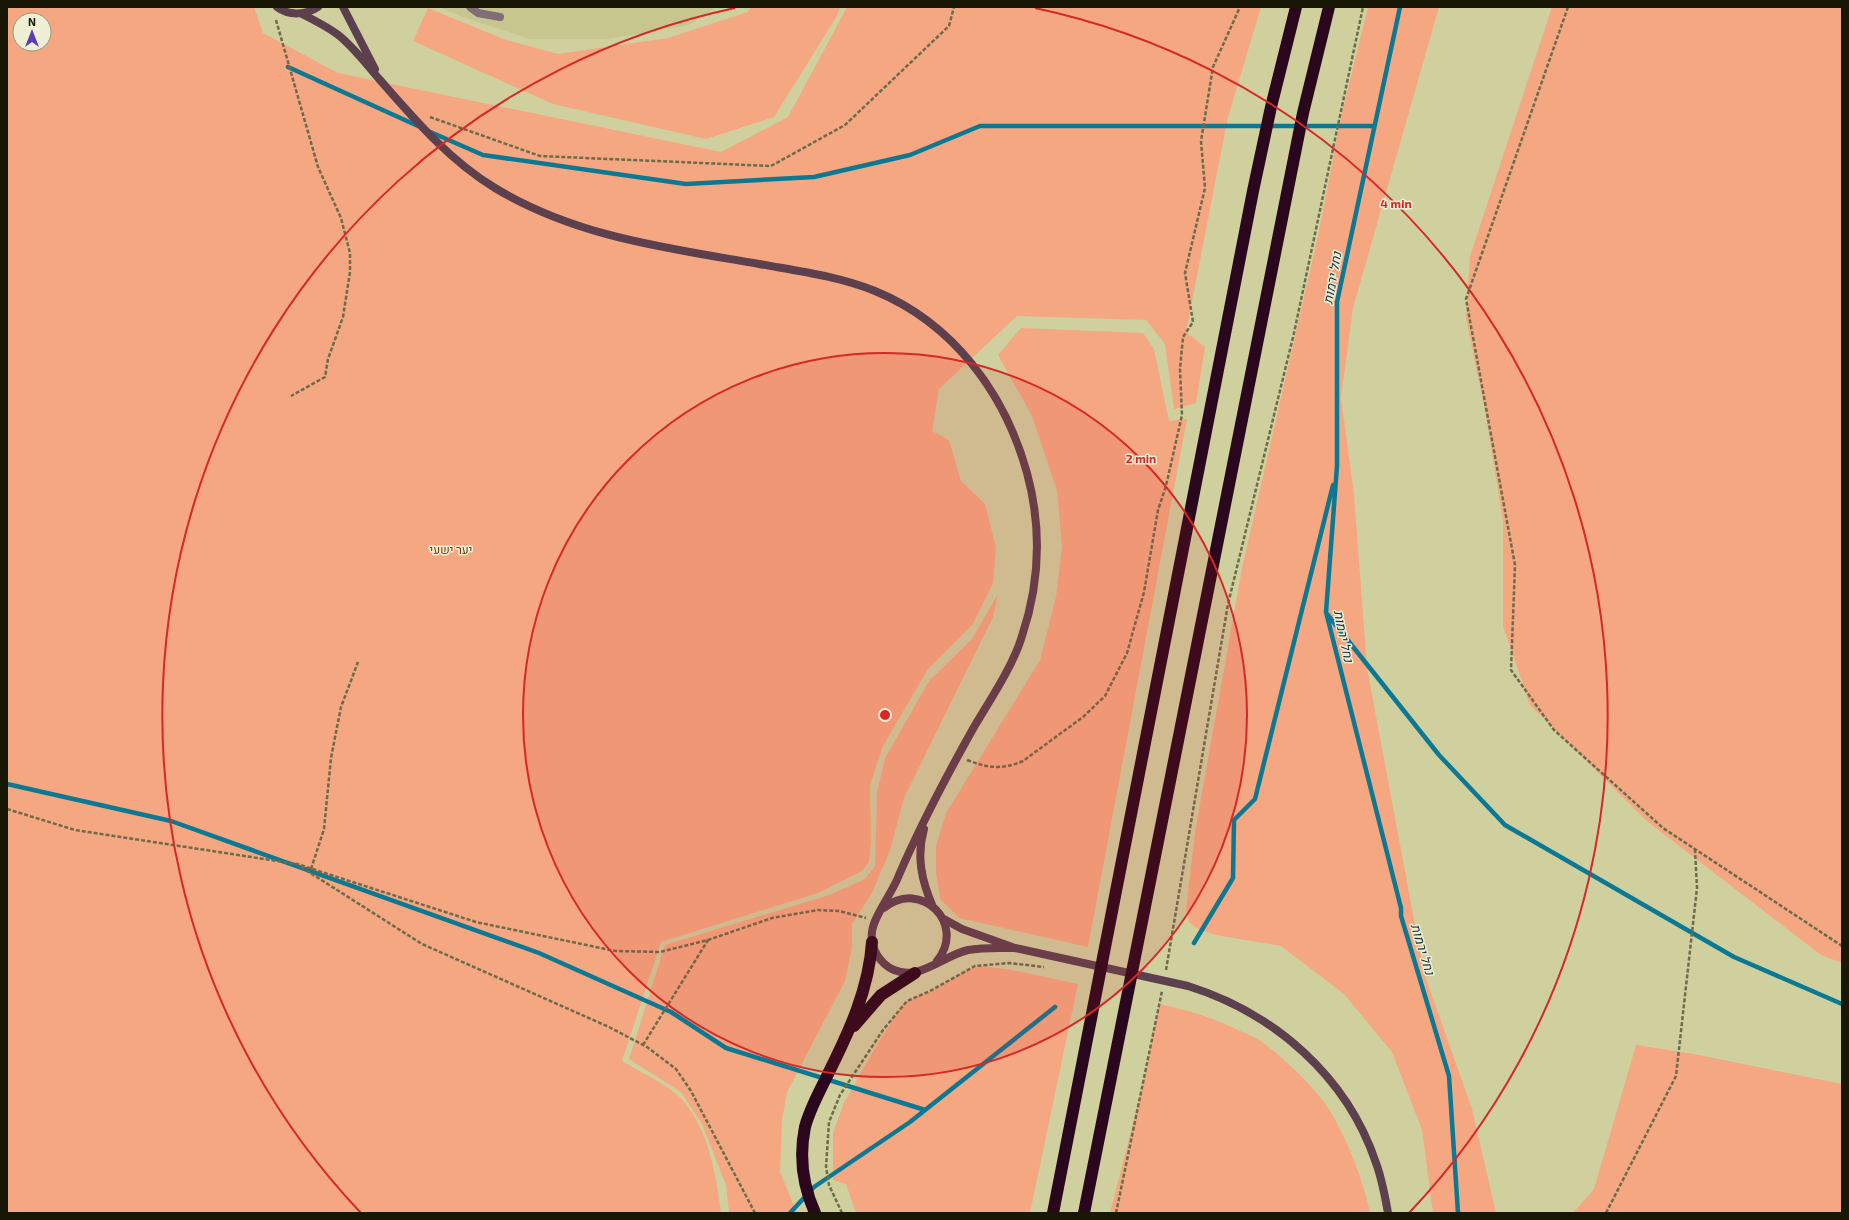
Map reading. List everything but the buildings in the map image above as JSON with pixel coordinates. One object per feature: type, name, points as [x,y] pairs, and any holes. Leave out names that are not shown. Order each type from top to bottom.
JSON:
[{"type":"highway","points":[[1053,1213],[1253,191],[1271,107],[1296,7]]},
{"type":"highway","points":[[1084,1213],[1303,113],[1329,7]]},
{"type":"highway","points":[[815,1213],[808,1198],[803,1177],[802,1152],[805,1127],[813,1103],[845,1038],[866,982],[872,942]]},
{"type":"highway","points":[[845,1038],[881,994],[915,973]]},
{"type":"street","points":[[302,14],[318,7]]},
{"type":"street","points":[[343,7],[352,27],[383,84]]},
{"type":"street","points":[[470,7],[478,13],[500,17]]},
{"type":"street","points":[[276,11],[302,14],[339,35],[383,84],[454,158],[493,187],[543,214],[598,233],[662,247],[843,280],[876,292],[910,308],[959,349],[978,370],[1000,406],[1012,430],[1022,456],[1034,506],[1038,562],[1033,600],[1021,641],[1000,682],[958,756],[908,853],[899,876],[881,911],[874,921],[872,942],[878,957],[887,966],[902,973],[915,973],[947,957],[967,950],[991,947],[1015,948]]},
{"type":"street","points":[[927,817],[920,844],[921,867],[926,892],[933,907],[942,918],[945,926],[946,939],[943,952],[935,963]]},
{"type":"street","points":[[881,911],[891,903],[904,899],[922,900],[933,907]]},
{"type":"street","points":[[942,918],[962,929],[1015,948],[1188,986],[1213,994],[1263,1020],[1287,1037],[1310,1058],[1331,1080],[1350,1108],[1366,1136],[1376,1163],[1388,1213]]},
{"type":"path","points":[[429,117],[540,156],[771,166],[845,124],[949,26],[954,7]]},
{"type":"path","points":[[958,756],[985,767],[1012,766],[1023,761],[1083,717],[1105,696],[1128,653],[1144,592],[1158,510],[1166,486],[1182,414],[1180,369],[1182,337],[1193,322],[1185,273],[1205,188],[1201,141],[1213,67],[1240,7]]},
{"type":"path","points":[[1165,978],[1228,604],[1294,333],[1363,7]]},
{"type":"path","points":[[1568,7],[1466,299],[1515,565],[1511,670],[1554,730],[1663,828],[1842,946]]},
{"type":"path","points":[[276,11],[318,167],[341,218],[350,253],[350,272],[343,316],[328,359],[324,377],[291,396]]},
{"type":"path","points":[[311,869],[324,829],[331,758],[341,707],[358,662]]},
{"type":"path","points":[[7,809],[75,830],[297,864],[476,922],[615,951],[660,952],[708,940],[772,918],[818,910],[839,911],[874,921]]},
{"type":"path","points":[[1606,1213],[1676,1076],[1697,888],[1695,849]]},
{"type":"path","points":[[297,864],[422,944],[610,1027],[643,1045],[676,1069],[755,1213]]},
{"type":"path","points":[[643,1045],[708,940]]},
{"type":"path","points":[[842,1213],[830,1184],[826,1167],[829,1122],[840,1095],[883,1030],[907,1000],[930,991],[975,966],[1009,963],[1051,968]]},
{"type":"path","points":[[1116,1213],[1163,986]]},
{"type":"shaded area","points":[[440,7],[716,7],[689,25],[608,39],[530,39],[460,16]]},
{"type":"green space","name":"יער ישעי","points":[[7,7],[254,7],[263,33],[338,73],[721,152],[788,117],[847,7],[1261,7],[1228,117],[1186,332],[1205,347],[1196,403],[1174,409],[1165,344],[1146,320],[1017,316],[939,389],[932,431],[949,440],[961,481],[985,504],[996,547],[993,583],[973,624],[928,669],[883,746],[870,785],[871,842],[869,862],[862,871],[818,893],[661,942],[622,1061],[656,1080],[675,1093],[686,1104],[702,1132],[708,1148],[713,1165],[721,1213],[7,1213]]},
{"type":"green space","points":[[751,7],[840,7],[837,16],[774,117],[706,139],[553,104],[413,41],[428,8],[506,40],[558,54],[668,38],[748,12]]},
{"type":"green space","points":[[1368,7],[1439,7],[1353,308],[1341,398],[1354,494],[1367,668],[1424,973],[1472,1109],[1496,1213],[1433,1213],[1422,1130],[1392,1052],[1344,994],[1281,946],[1216,935],[1198,929],[1189,922],[1186,909],[1195,832],[1242,568],[1318,236],[1342,113]]},
{"type":"green space","points":[[1552,7],[1842,7],[1842,963],[1821,955],[1648,822],[1530,705],[1503,626],[1503,521],[1486,416],[1466,318],[1470,256]]},
{"type":"green space","points":[[1021,328],[1143,333],[1154,349],[1169,421],[1187,419],[1088,947],[959,918],[940,899],[936,873],[936,846],[946,813],[1040,660],[1056,597],[1062,546],[1057,491],[1032,416],[998,355]]},
{"type":"green space","points":[[998,594],[993,617],[904,798],[890,850],[872,893],[852,924],[852,948],[845,981],[787,1092],[782,1120],[780,1172],[797,1213],[729,1213],[726,1185],[702,1124],[681,1092],[629,1059],[665,945],[829,895],[865,879],[875,866],[877,792],[885,758],[929,681],[972,639]]},
{"type":"green space","points":[[981,966],[1012,970],[1078,984],[1030,1213],[856,1213],[846,1184],[833,1180],[833,1133],[844,1103],[876,1046],[903,1004],[916,997],[931,992],[964,971]]},
{"type":"green space","points":[[1159,1004],[1211,1018],[1254,1037],[1291,1066],[1320,1097],[1339,1127],[1360,1176],[1370,1213],[1110,1213],[1143,1084]]},
{"type":"green space","points":[[1636,1045],[1694,1054],[1842,1084],[1842,1213],[1573,1213],[1594,1189]]},
{"type":"waterway","name":"נחל ירמות","points":[[1400,7],[1337,302],[1337,466],[1326,612],[1401,908],[1401,916],[1449,1076],[1458,1213]]},
{"type":"waterway","points":[[288,67],[418,126]]},
{"type":"waterway","points":[[428,131],[483,155],[686,184],[814,177],[910,155],[980,126],[1373,126]]},
{"type":"waterway","points":[[1194,943],[1233,878],[1234,820],[1255,799],[1333,485]]},
{"type":"waterway","points":[[1327,614],[1439,755],[1505,825],[1734,957],[1842,1004]]},
{"type":"waterway","points":[[7,784],[171,821],[539,953],[671,1012],[726,1048],[925,1110]]},
{"type":"waterway","points":[[790,1213],[814,1187],[910,1122],[1055,1007]]}]
